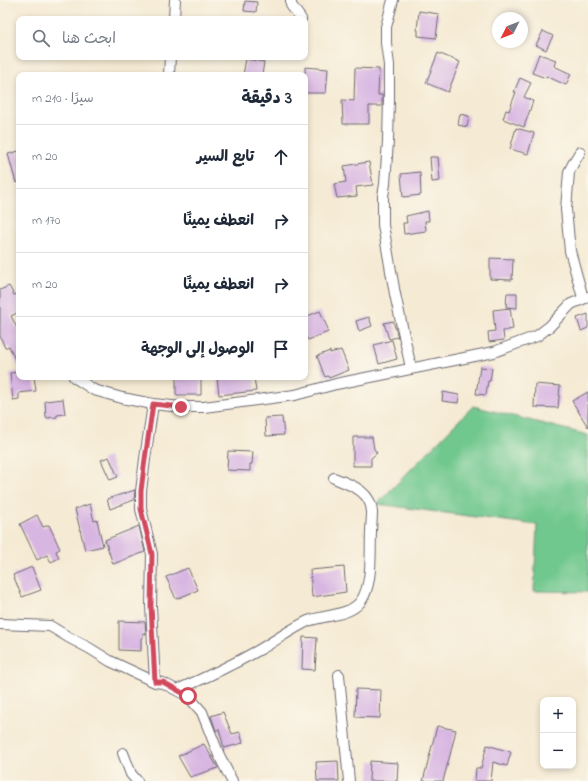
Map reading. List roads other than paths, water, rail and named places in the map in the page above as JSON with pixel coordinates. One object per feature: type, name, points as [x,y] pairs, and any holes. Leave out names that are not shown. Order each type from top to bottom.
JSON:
[{"type":"street","points":[[174,16],[176,0]]},
{"type":"street","points":[[291,0],[291,5],[299,16]]},
{"type":"street","points":[[393,0],[386,27],[386,43],[389,65],[389,100],[385,184],[383,196],[383,225],[411,368]]},
{"type":"street","points":[[169,72],[170,60]]},
{"type":"street","points":[[79,380],[94,390],[122,398],[153,404],[181,407],[204,407],[295,395],[336,384],[494,352],[537,336],[550,326],[571,304],[586,298],[570,251],[566,209],[569,172],[580,152]]},
{"type":"street","points":[[153,404],[141,491],[141,509],[152,554],[151,606],[155,682]]},
{"type":"street","points":[[177,690],[238,662],[300,625],[318,617],[336,614],[356,607],[362,599],[368,585],[372,511],[368,496],[355,487],[334,478]]},
{"type":"street","points":[[0,624],[50,626],[110,661],[155,682],[163,682],[188,696],[202,712],[219,755],[232,781]]},
{"type":"street","points":[[339,675],[349,781]]},
{"type":"street","points":[[123,753],[131,774],[137,781]]}]
